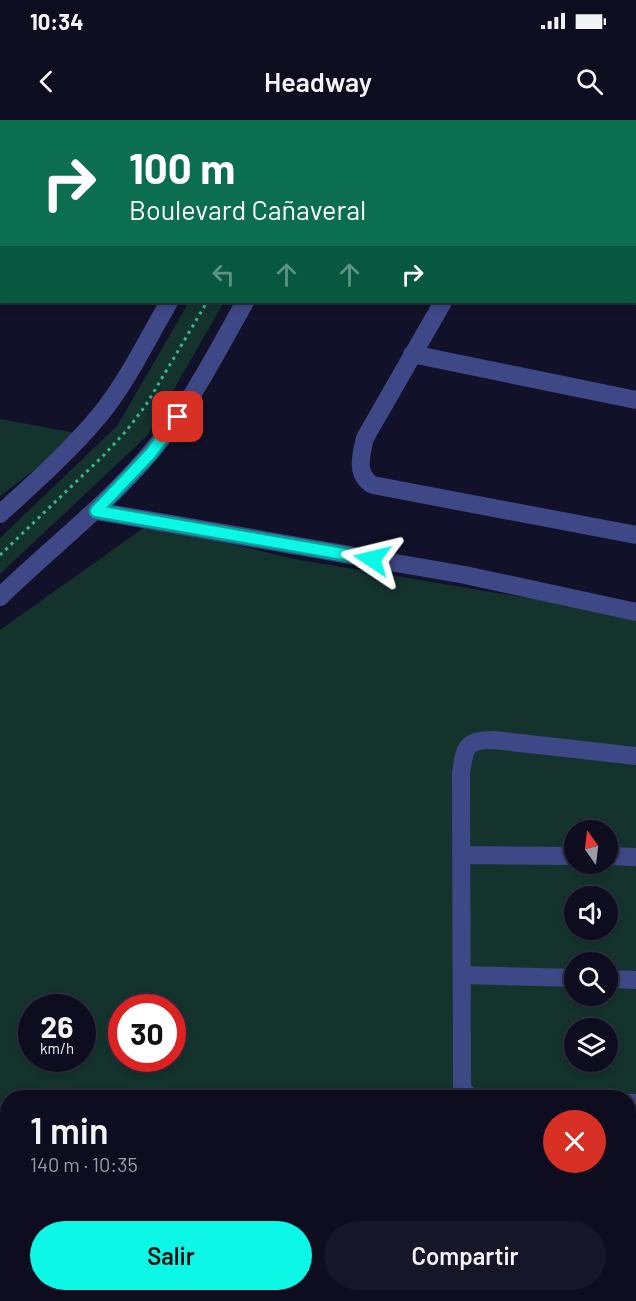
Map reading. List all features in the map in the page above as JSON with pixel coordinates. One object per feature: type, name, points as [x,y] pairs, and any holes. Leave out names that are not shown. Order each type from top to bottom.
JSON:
[{"type":"street","points":[[0,514],[69,449],[100,415],[121,385],[168,303]]},
{"type":"street","points":[[0,597],[38,560],[96,511],[151,453],[178,417],[244,303]]},
{"type":"street","points":[[442,303],[365,438],[360,461],[366,481],[373,485],[636,535]]},
{"type":"street","points":[[412,354],[636,400]]},
{"type":"street","points":[[96,511],[465,576],[636,612]]},
{"type":"street","points":[[464,1090],[461,773],[465,750],[470,744],[480,740],[494,740],[636,756]]},
{"type":"street","points":[[461,855],[564,856]]},
{"type":"street","points":[[618,856],[636,857]]},
{"type":"street","points":[[462,975],[564,978]]},
{"type":"street","points":[[618,979],[636,980]]},
{"type":"path","points":[[0,555],[127,430],[146,405],[206,303]]},
{"type":"green space","points":[[188,303],[223,303],[147,436],[0,574],[0,538],[117,426]]},
{"type":"green space","points":[[0,419],[82,434],[0,496]]},
{"type":"green space","points":[[149,524],[294,559],[636,616],[636,1090],[0,1090],[0,630]]},
{"type":"route","points":[[178,417],[151,453],[96,511],[372,559]]}]
